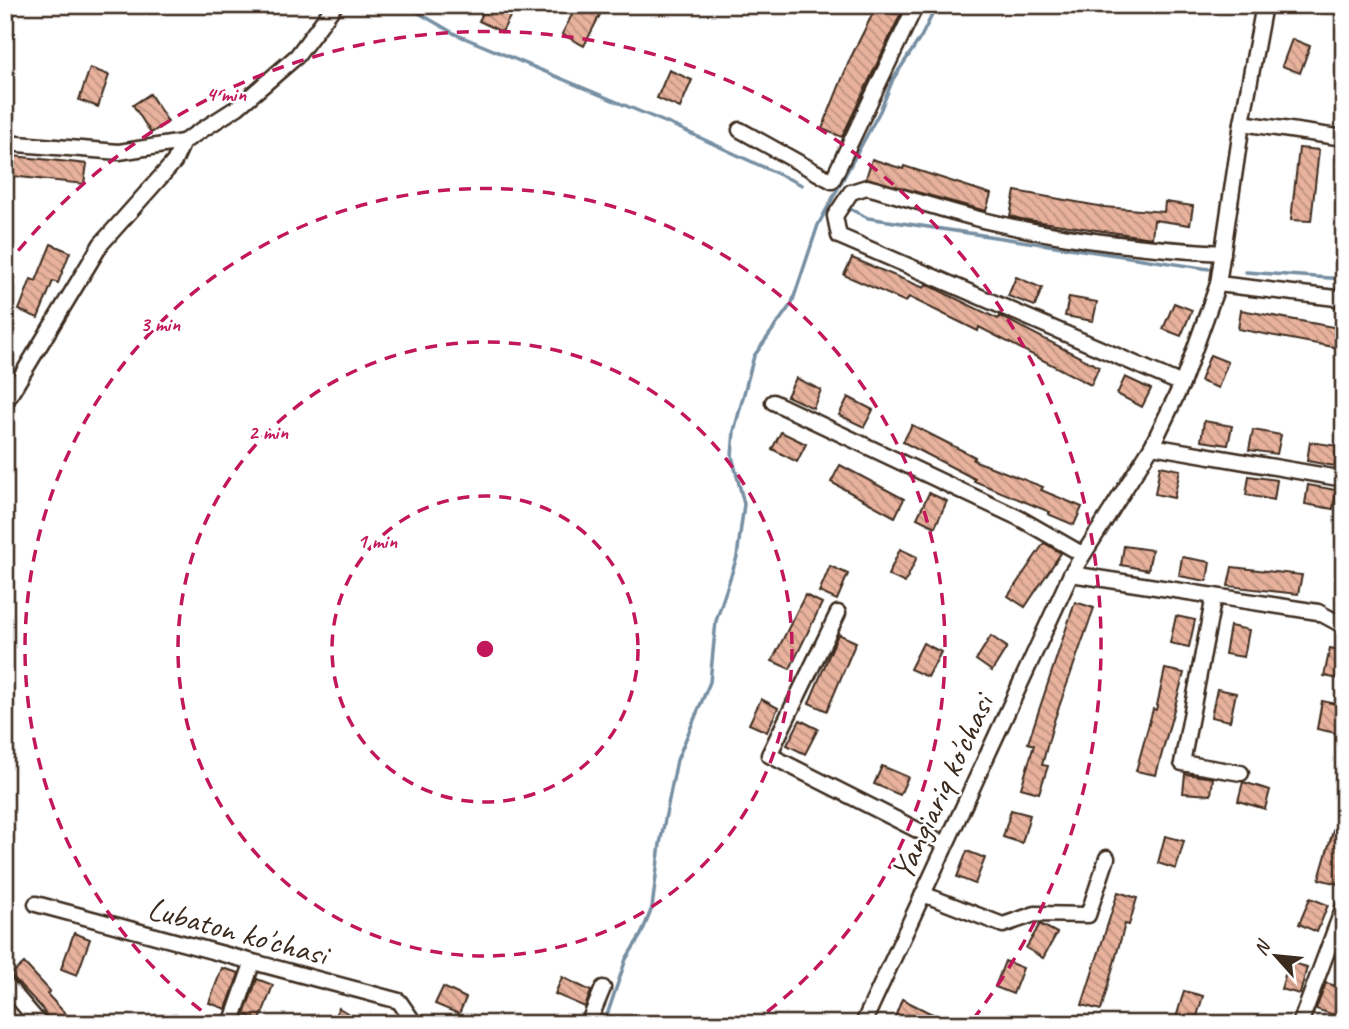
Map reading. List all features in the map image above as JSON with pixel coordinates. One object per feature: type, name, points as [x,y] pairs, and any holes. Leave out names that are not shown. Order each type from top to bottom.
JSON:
[{"type":"street","points":[[5,143],[119,152],[183,142],[238,107],[297,56],[335,5]]},
{"type":"street","points":[[740,130],[832,181],[916,5]]},
{"type":"street","points":[[1182,384],[839,236],[835,216],[851,192],[867,187],[1029,229],[1152,247],[1223,253],[1242,123],[1264,5]]},
{"type":"street","points":[[1242,123],[1344,138]]},
{"type":"street","points":[[5,403],[102,244],[174,162],[183,142]]},
{"type":"street","name":"Yangiariq ko'chasi","points":[[863,1024],[1070,574],[1152,446],[1182,384],[1218,284],[1223,253]]},
{"type":"street","points":[[1218,284],[1344,299]]},
{"type":"street","points":[[772,402],[1019,518],[1082,554]]},
{"type":"street","points":[[1152,446],[1344,479]]},
{"type":"street","points":[[1070,574],[1318,612],[1344,626]]},
{"type":"street","points":[[1214,596],[1182,763],[1241,773]]},
{"type":"street","points":[[838,613],[769,755],[946,844]]},
{"type":"street","points":[[923,894],[1003,925],[1035,914],[1088,915],[1107,858]]},
{"type":"street","name":"Lubaton ko'chasi","points":[[36,904],[252,964],[399,1001],[415,1024]]},
{"type":"street","points":[[1300,1024],[1344,906]]},
{"type":"street","points":[[231,1024],[252,964]]},
{"type":"street","points":[[5,983],[40,1024]]},
{"type":"street","points":[[588,1024],[603,988]]},
{"type":"building","points":[[487,5],[516,5],[502,32],[479,21]]},
{"type":"building","points":[[577,5],[605,5],[584,46],[562,34]]},
{"type":"building","points":[[877,5],[905,5],[842,137],[822,129],[850,59]]},
{"type":"building","points":[[1292,39],[1310,46],[1300,73],[1282,66]]},
{"type":"building","points":[[90,68],[109,75],[98,107],[79,100]]},
{"type":"building","points":[[669,70],[692,80],[680,108],[657,98]]},
{"type":"building","points":[[150,94],[168,122],[151,133],[133,105]]},
{"type":"building","points":[[1299,148],[1319,150],[1311,221],[1291,220]]},
{"type":"building","points":[[13,156],[87,164],[84,184],[11,176]]},
{"type":"building","points":[[872,159],[903,169],[904,166],[991,194],[986,211],[866,178]]},
{"type":"building","points":[[1015,191],[1104,207],[1164,212],[1165,202],[1193,206],[1190,225],[1154,220],[1152,238],[1010,216]]},
{"type":"building","points":[[51,244],[70,252],[58,283],[53,281],[38,318],[19,310],[31,279],[36,281]]},
{"type":"building","points":[[852,258],[924,288],[926,284],[998,319],[1000,316],[1099,367],[1091,385],[979,327],[978,331],[909,297],[906,302],[844,275]]},
{"type":"building","points":[[1016,277],[1042,288],[1035,306],[1008,296]]},
{"type":"building","points":[[1069,297],[1097,302],[1093,321],[1065,316]]},
{"type":"building","points":[[1174,303],[1192,310],[1181,336],[1163,329]]},
{"type":"building","points":[[1241,310],[1344,329],[1344,349],[1238,329]]},
{"type":"building","points":[[1210,355],[1228,362],[1218,388],[1200,381]]},
{"type":"building","points":[[1125,377],[1151,389],[1142,407],[1117,394]]},
{"type":"building","points":[[796,378],[821,390],[813,408],[787,396]]},
{"type":"building","points":[[848,397],[873,410],[864,427],[839,415]]},
{"type":"building","points":[[1204,421],[1232,426],[1228,445],[1201,441]]},
{"type":"building","points":[[912,425],[975,457],[973,460],[1043,487],[1041,490],[1082,507],[1074,525],[1048,514],[1050,512],[974,481],[975,479],[903,442]]},
{"type":"building","points":[[1253,430],[1281,435],[1277,454],[1249,450]]},
{"type":"building","points":[[781,432],[806,444],[797,462],[772,449]]},
{"type":"building","points":[[1310,442],[1338,446],[1335,466],[1307,461]]},
{"type":"building","points":[[840,465],[904,499],[895,517],[831,482]]},
{"type":"building","points":[[1160,466],[1180,470],[1174,498],[1155,494]]},
{"type":"building","points":[[1249,476],[1277,480],[1274,500],[1246,495]]},
{"type":"building","points":[[1308,485],[1336,490],[1333,509],[1305,504]]},
{"type":"building","points":[[929,493],[947,501],[935,527],[917,518]]},
{"type":"building","points":[[1044,543],[1061,553],[1025,607],[1008,596]]},
{"type":"building","points":[[1124,546],[1152,550],[1148,570],[1121,565]]},
{"type":"building","points":[[900,549],[917,557],[905,583],[888,575]]},
{"type":"building","points":[[1182,557],[1210,562],[1207,581],[1179,576]]},
{"type":"building","points":[[830,566],[848,574],[837,600],[819,592]]},
{"type":"building","points":[[1232,567],[1302,575],[1298,594],[1228,586]]},
{"type":"building","points":[[805,595],[822,603],[790,669],[772,661]]},
{"type":"building","points":[[1075,602],[1094,608],[1054,721],[1042,765],[1048,766],[1039,793],[1021,788],[1034,745],[1028,743]]},
{"type":"building","points":[[1176,616],[1195,620],[1189,647],[1170,643]]},
{"type":"building","points":[[1230,626],[1249,630],[1244,657],[1225,654]]},
{"type":"building","points":[[838,634],[856,642],[827,711],[809,703]]},
{"type":"building","points":[[991,636],[1007,647],[992,671],[976,660]]},
{"type":"building","points":[[923,643],[941,652],[928,677],[910,669]]},
{"type":"building","points":[[1330,648],[1344,651],[1344,680],[1324,676]]},
{"type":"building","points":[[1165,669],[1184,673],[1156,775],[1136,771],[1153,709],[1156,710]]},
{"type":"building","points":[[1217,689],[1236,693],[1230,721],[1211,717]]},
{"type":"building","points":[[761,699],[778,708],[767,732],[749,724]]},
{"type":"building","points":[[1322,701],[1341,705],[1336,733],[1317,729]]},
{"type":"building","points":[[800,720],[818,729],[805,754],[787,745]]},
{"type":"building","points":[[882,766],[908,777],[900,795],[874,784]]},
{"type":"building","points":[[1185,774],[1213,778],[1211,795],[1183,793]]},
{"type":"building","points":[[1243,782],[1270,790],[1265,809],[1238,801]]},
{"type":"building","points":[[1341,803],[1344,804],[1344,864],[1338,884],[1319,879]]},
{"type":"building","points":[[1011,810],[1030,815],[1022,843],[1003,837]]},
{"type":"building","points":[[1165,836],[1184,841],[1176,869],[1158,863]]},
{"type":"building","points":[[967,851],[985,858],[975,884],[957,877]]},
{"type":"building","points":[[1118,892],[1137,898],[1129,925],[1125,924],[1101,1010],[1082,1005]]},
{"type":"building","points":[[1310,898],[1328,905],[1317,932],[1299,924]]},
{"type":"building","points":[[1040,924],[1057,933],[1043,958],[1026,948]]},
{"type":"building","points":[[74,933],[90,939],[77,975],[61,969]]},
{"type":"building","points":[[1005,961],[1023,968],[1013,994],[995,987]]},
{"type":"building","points":[[1289,962],[1307,967],[1300,994],[1281,989]]},
{"type":"building","points":[[24,963],[50,991],[47,994],[75,1024],[49,1021],[41,1007],[11,975]]},
{"type":"building","points":[[222,968],[239,973],[226,1009],[209,1003]]},
{"type":"building","points":[[562,977],[591,991],[585,1007],[555,994]]},
{"type":"building","points":[[257,979],[273,985],[260,1020],[244,1015]]},
{"type":"building","points":[[1326,983],[1343,988],[1334,1015],[1316,1009]]},
{"type":"building","points":[[443,987],[466,998],[459,1014],[435,1004]]},
{"type":"building","points":[[1184,991],[1203,996],[1195,1023],[1176,1018]]},
{"type":"building","points":[[902,999],[956,1024],[910,1024],[895,1017]]},
{"type":"building","points":[[339,1008],[354,1017],[350,1024],[330,1024]]},
{"type":"waterway","points":[[405,5],[455,34],[679,128],[802,185]]},
{"type":"waterway","points":[[604,1024],[626,959],[641,935],[652,908],[660,844],[677,760],[710,682],[716,621],[737,557],[744,504],[732,456],[734,431],[754,356],[792,303],[818,225],[880,111],[893,79],[921,37],[937,5]]},
{"type":"waterway","points":[[848,208],[868,218],[1209,269]]},
{"type":"waterway","points":[[1246,272],[1344,279]]}]
